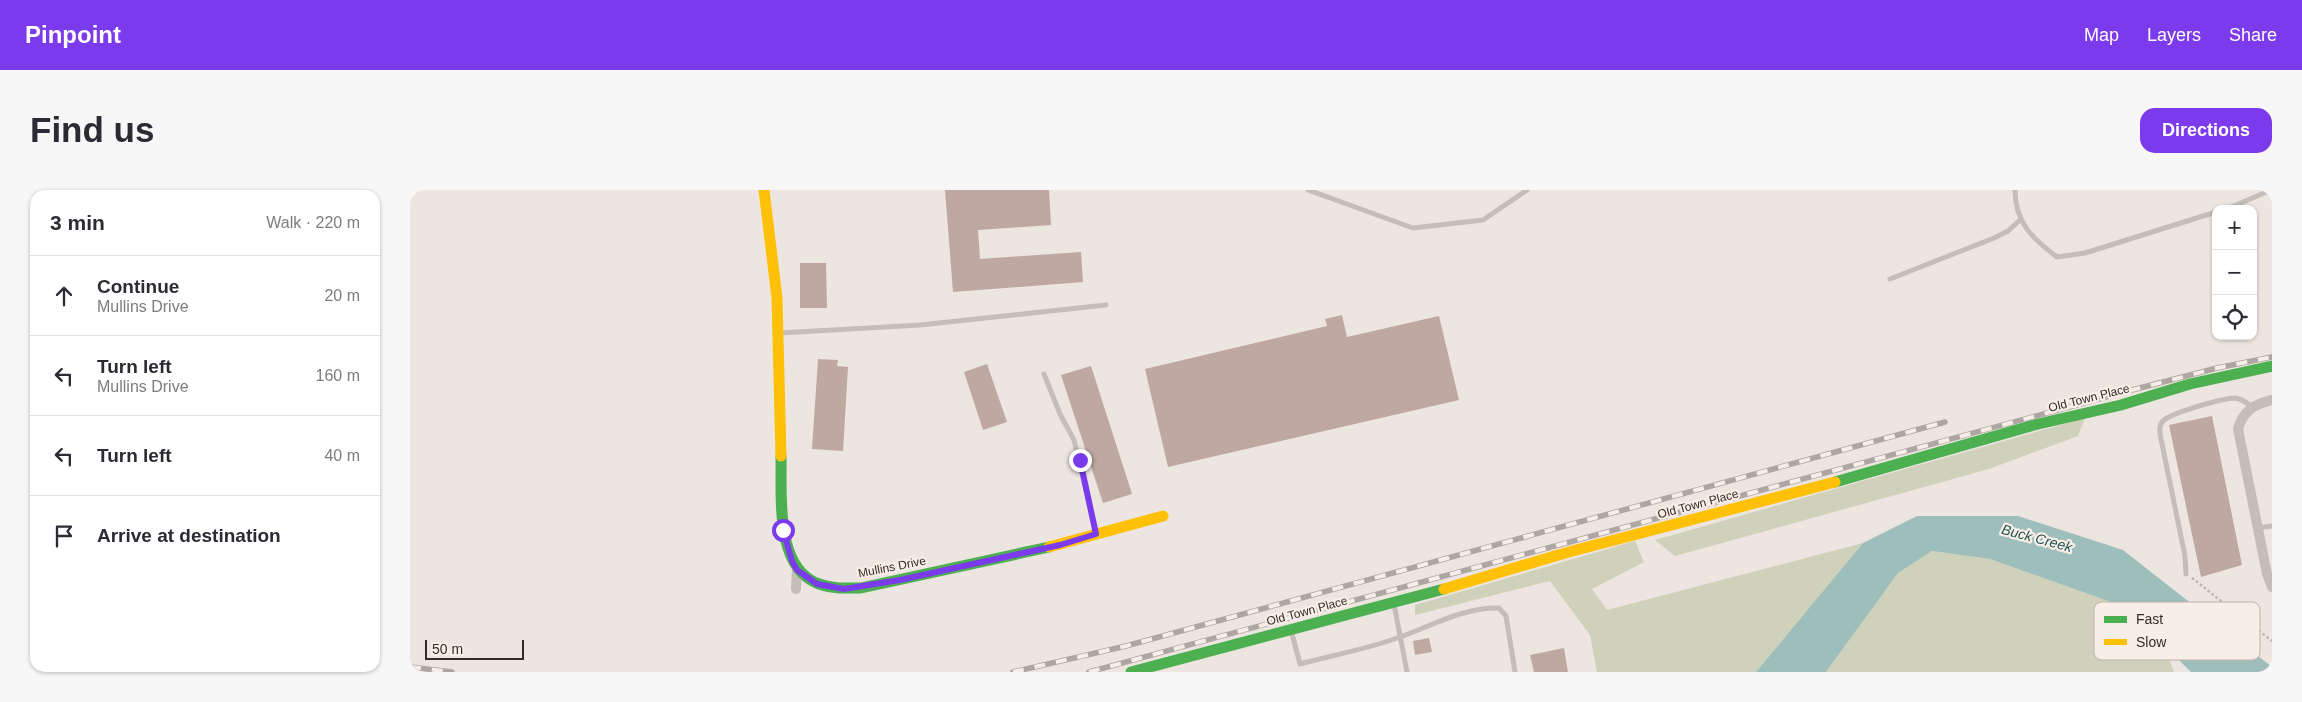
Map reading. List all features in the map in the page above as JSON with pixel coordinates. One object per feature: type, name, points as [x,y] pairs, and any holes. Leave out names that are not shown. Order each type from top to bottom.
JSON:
[{"type":"street","points":[[764,190],[774,258],[783,530],[792,561],[797,570],[796,589]]},
{"type":"street","name":"Old Town Place","points":[[1131,672],[1469,583],[1581,549],[1821,486],[2034,425],[2121,405],[2190,384],[2272,366]]},
{"type":"street","points":[[2272,400],[2252,407],[2245,413],[2238,429],[2257,528],[2272,588]]},
{"type":"street","name":"Mullins Drive","points":[[797,570],[817,584],[831,588],[860,588],[1060,545],[1163,516]]},
{"type":"lane","points":[[1308,190],[1413,228],[1483,220],[1526,190]]},
{"type":"lane","points":[[2015,190],[2021,219],[2033,240],[2057,257],[2085,253],[2212,213]]},
{"type":"lane","points":[[2236,205],[2271,190]]},
{"type":"lane","points":[[1890,279],[1994,238],[2008,231],[2021,219]]},
{"type":"lane","points":[[777,333],[920,325],[1106,305]]},
{"type":"lane","points":[[1044,374],[1060,414],[1074,440],[1096,534]]},
{"type":"lane","points":[[2186,574],[2185,556],[2161,440],[2161,424],[2164,419],[2174,415],[2233,398],[2244,400],[2252,407]]},
{"type":"lane","points":[[2257,528],[2272,526]]},
{"type":"lane","points":[[1394,602],[1407,672]]},
{"type":"lane","points":[[1291,630],[1300,664],[1400,637],[1422,626],[1473,611],[1499,608],[1506,616],[1515,672]]},
{"type":"path","points":[[2186,574],[2222,602]]},
{"type":"path","points":[[2260,632],[2272,641]]},
{"type":"green space","points":[[2085,418],[2078,436],[1989,469],[1675,556],[1655,540]]},
{"type":"green space","points":[[1635,541],[1644,562],[1592,589],[1607,610],[1863,543],[1756,672],[1597,672],[1590,635],[1550,581],[1415,615],[1415,605]]},
{"type":"green space","points":[[1932,551],[1990,559],[2111,602],[2094,602],[2094,660],[2169,660],[2174,672],[1826,672],[1898,573]]},
{"type":"water","name":"Buck Creek","points":[[1917,516],[2018,516],[2123,550],[2189,602],[2111,602],[1990,559],[1932,551],[1898,573],[1826,672],[1756,672],[1863,543]]},
{"type":"water","points":[[2260,658],[2272,667],[2272,672],[2191,672],[2179,660],[2260,660]]},
{"type":"building","points":[[945,190],[1049,190],[1051,225],[978,230],[980,259],[1081,252],[1083,282],[953,292]]},
{"type":"building","points":[[800,263],[826,263],[827,308],[800,308]]},
{"type":"building","points":[[1342,315],[1347,337],[1439,316],[1459,400],[1168,467],[1145,369],[1327,326],[1325,319]]},
{"type":"building","points":[[818,359],[838,360],[837,366],[848,367],[843,451],[812,449]]},
{"type":"building","points":[[987,364],[1007,422],[983,430],[964,372]]},
{"type":"building","points":[[1091,366],[1132,494],[1103,503],[1061,375]]},
{"type":"building","points":[[2212,416],[2242,565],[2201,577],[2169,425]]},
{"type":"building","points":[[1429,638],[1432,652],[1415,655],[1413,641]]},
{"type":"building","points":[[1564,648],[1568,672],[1534,672],[1530,655]]},
{"type":"railway","points":[[1089,672],[2132,390],[2217,368],[2272,357]]},
{"type":"railway","points":[[1013,672],[1126,646],[1945,422]]},
{"type":"railway","points":[[410,667],[452,672]]},
{"type":"traffic: fast","points":[[1835,482],[2034,425],[2121,405],[2190,384],[2272,366]]},
{"type":"traffic: fast","points":[[781,456],[783,528],[787,546],[794,563],[804,575],[824,586],[861,588],[1049,547]]},
{"type":"traffic: fast","points":[[1131,672],[1444,589]]},
{"type":"traffic: slow","points":[[764,190],[777,298],[781,456]]},
{"type":"traffic: slow","points":[[1444,589],[1565,553],[1835,482]]},
{"type":"traffic: slow","points":[[1049,547],[1163,516]]},
{"type":"route","points":[[783,530],[786,546],[797,570],[817,584],[844,589],[860,588],[900,580],[1060,545],[1096,534],[1080,460]]}]
